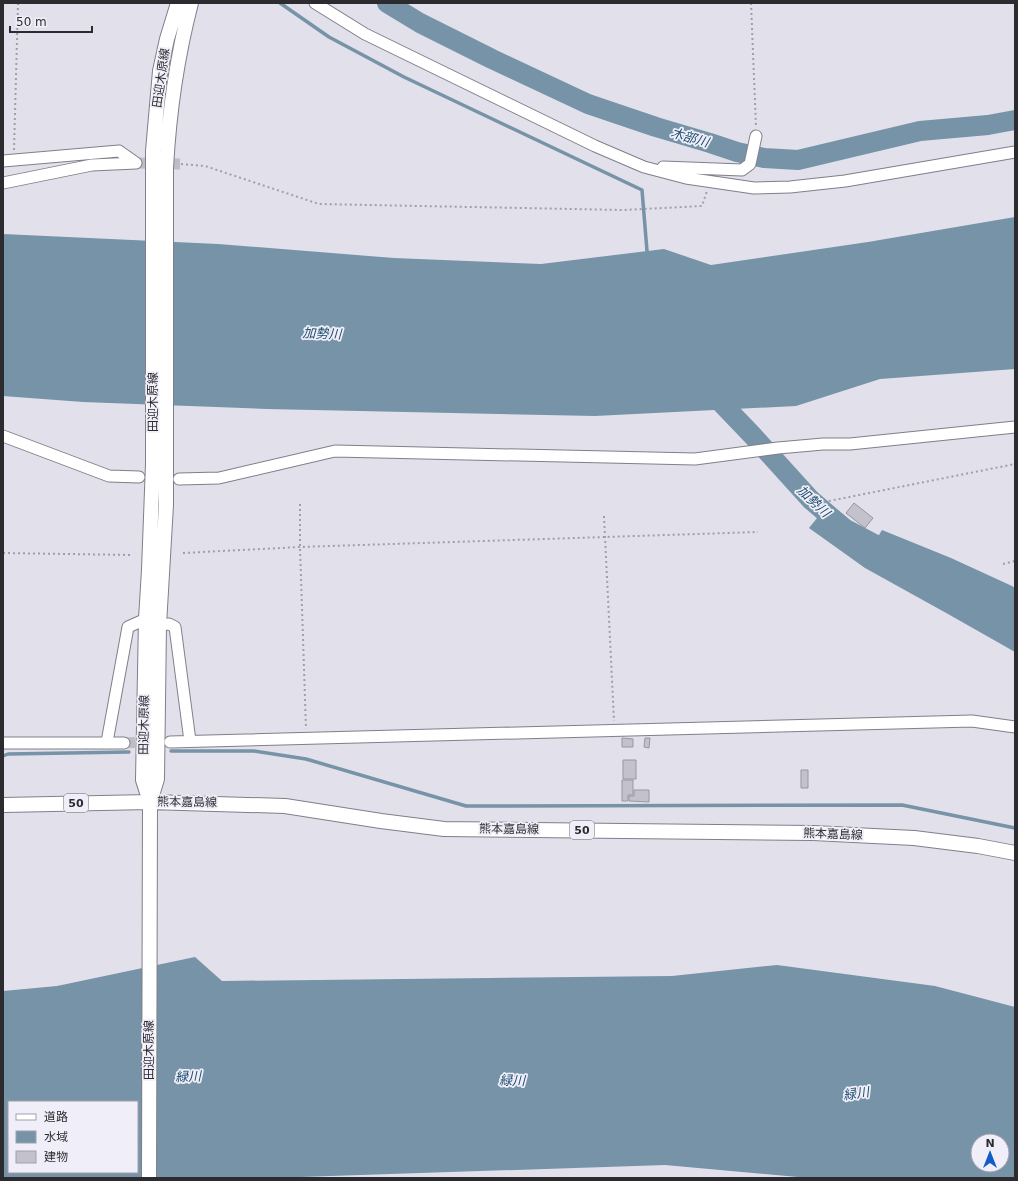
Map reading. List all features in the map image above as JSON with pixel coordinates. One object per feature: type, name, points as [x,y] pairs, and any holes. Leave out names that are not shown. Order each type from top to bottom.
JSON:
[{"type":"main road","name":"田迎木原線","points":[[150,802],[142,780],[146,619],[159,449],[159,230],[153,151],[160,71],[167,39],[178,3]]},
{"type":"main road","name":"田迎木原線","points":[[159,230],[166,168],[168,128],[180,49],[191,3]]},
{"type":"main road","name":"田迎木原線","points":[[149,1178],[150,802],[157,779],[159,625],[166,505],[159,449]]},
{"type":"main road","name":"熊本嘉島線","points":[[3,805],[150,802],[284,806],[444,829],[813,833],[914,838],[978,846],[1015,853]]},
{"type":"street","points":[[315,3],[365,34],[595,146],[644,167],[686,178],[754,188],[790,187],[845,181],[1015,152]]},
{"type":"street","points":[[644,167],[742,170],[750,164],[756,136]]},
{"type":"street","points":[[3,183],[92,165],[136,163],[119,152],[9,160]]},
{"type":"street","points":[[179,479],[219,478],[336,451],[695,459],[778,448],[823,444],[850,444],[1015,427]]},
{"type":"street","points":[[3,436],[109,476],[139,477]]},
{"type":"street","points":[[107,742],[128,627],[146,619]]},
{"type":"street","points":[[159,625],[169,624],[175,627],[190,741]]},
{"type":"street","points":[[170,742],[972,721],[1015,727]]},
{"type":"street","points":[[3,743],[124,742]]},
{"type":"path","points":[[9,160],[18,3]]},
{"type":"path","points":[[751,3],[756,136]]},
{"type":"path","points":[[181,164],[205,166],[319,204],[623,210],[702,206],[707,194],[709,181]]},
{"type":"path","points":[[819,503],[1015,464]]},
{"type":"path","points":[[300,504],[306,739]]},
{"type":"path","points":[[604,516],[614,730]]},
{"type":"path","points":[[183,553],[300,547],[758,532]]},
{"type":"path","points":[[3,553],[133,555]]},
{"type":"path","points":[[1003,564],[1015,561]]},
{"type":"water","points":[[1015,217],[1015,369],[880,379],[796,406],[595,416],[267,409],[83,402],[3,396],[3,234],[218,244],[394,258],[541,264],[664,249],[711,265],[868,242]]},
{"type":"water","points":[[822,512],[863,545],[873,545],[882,530],[951,558],[1015,588],[1015,652],[865,568],[809,528]]},
{"type":"water","name":"緑川","points":[[195,957],[222,981],[672,976],[777,965],[935,986],[1015,1007],[1015,1178],[809,1178],[665,1165],[271,1178],[3,1178],[3,991],[57,986]]},
{"type":"building","points":[[854,503],[873,518],[865,528],[846,513]]},
{"type":"building","points":[[622,738],[633,739],[633,747],[622,747]]},
{"type":"building","points":[[645,738],[650,738],[649,748],[644,747]]},
{"type":"building","points":[[623,760],[636,760],[636,779],[623,779]]},
{"type":"building","points":[[801,770],[808,770],[808,788],[801,788]]},
{"type":"building","points":[[622,780],[633,780],[633,795],[628,795],[628,801],[622,801]]},
{"type":"building","points":[[634,790],[649,790],[649,802],[629,801],[629,796],[634,796]]},
{"type":"waterway","points":[[280,3],[329,37],[404,77],[642,190],[647,251]]},
{"type":"waterway","name":"木部川","points":[[387,3],[420,23],[588,104],[737,152],[764,158],[798,160],[920,131],[988,125],[1015,120]]},
{"type":"waterway","name":"加勢川","points":[[708,389],[811,500],[844,528],[897,556]]},
{"type":"waterway","points":[[171,751],[254,751],[306,759],[466,806],[902,805],[1015,828]]},
{"type":"waterway","points":[[3,756],[8,754],[129,752]]},
{"type":"tunnel","points":[[136,163],[181,164]]},
{"type":"tunnel","points":[[124,743],[151,742]]}]
